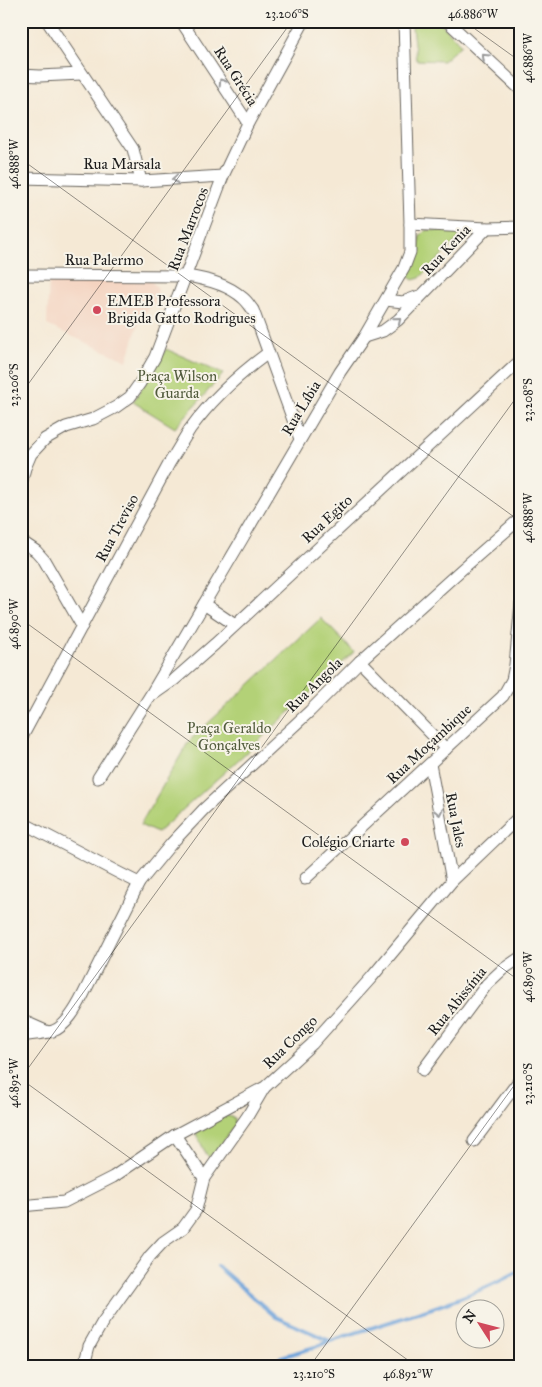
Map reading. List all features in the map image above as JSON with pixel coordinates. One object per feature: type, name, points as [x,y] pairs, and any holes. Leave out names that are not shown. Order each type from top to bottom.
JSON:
[{"type":"street","points":[[47,21],[133,149],[141,181]]},
{"type":"street","name":"Rua Grécia","points":[[181,21],[248,123]]},
{"type":"street","points":[[290,21],[297,32]]},
{"type":"street","name":"Rua Marrocos","points":[[21,484],[31,454],[45,439],[66,427],[93,419],[116,407],[130,397],[140,383],[155,357],[223,176],[248,123],[304,21]]},
{"type":"street","name":"Rua Líbia","points":[[98,778],[150,696],[300,439],[340,372],[364,337],[407,262],[410,252],[410,224],[404,21]]},
{"type":"street","points":[[447,21],[520,90]]},
{"type":"street","points":[[21,75],[81,74]]},
{"type":"street","name":"Rua Marsala","points":[[21,178],[141,181],[223,176]]},
{"type":"street","points":[[410,224],[488,228],[521,227]]},
{"type":"street","name":"Rua Kenia","points":[[364,337],[383,331],[398,320],[488,228]]},
{"type":"street","name":"Rua Palermo","points":[[21,275],[186,276],[226,286],[243,297],[253,310],[300,439]]},
{"type":"street","name":"Rua Kenia","points":[[386,300],[403,302],[426,293]]},
{"type":"street","name":"Rua Treviso","points":[[21,740],[170,462],[190,429],[220,393],[244,371],[268,353]]},
{"type":"street","name":"Rua Egito","points":[[150,696],[174,680],[235,625],[521,360]]},
{"type":"street","name":"Rua Angola","points":[[48,1032],[56,1030],[76,1008],[140,883],[171,844],[204,809],[310,711],[360,661],[461,570],[521,521]]},
{"type":"street","points":[[21,541],[36,551],[44,560],[82,626]]},
{"type":"street","name":"Rua Moçambique","points":[[305,879],[503,696],[512,680],[515,665],[521,603]]},
{"type":"street","points":[[204,604],[235,625]]},
{"type":"street","points":[[360,661],[446,749]]},
{"type":"street","name":"Rua Jales","points":[[430,764],[452,881]]},
{"type":"street","name":"Rua Congo","points":[[21,1206],[64,1202],[113,1177],[175,1135],[264,1087],[312,1044],[371,978],[452,881],[521,815]]},
{"type":"street","points":[[21,822],[140,883]]},
{"type":"street","name":"Rua Abissínia","points":[[423,1070],[487,984],[502,970],[521,957]]},
{"type":"street","points":[[21,1020],[48,1032]]},
{"type":"street","points":[[21,1036],[48,1032]]},
{"type":"street","points":[[474,1141],[521,1078]]},
{"type":"street","points":[[84,1366],[94,1338],[118,1300],[150,1256],[163,1242],[183,1228],[196,1210],[204,1178],[264,1087]]},
{"type":"street","points":[[175,1135],[204,1178]]},
{"type":"shaded area","name":"EMEB Professora Brigida Gatto Rodrigues","points":[[49,277],[150,280],[158,288],[155,301],[140,319],[127,361],[47,325]]},
{"type":"green space","points":[[414,21],[439,21],[461,45],[443,61],[416,60],[412,27]]},
{"type":"green space","points":[[426,230],[458,231],[459,238],[420,278],[413,280],[407,273],[417,260],[420,236]]},
{"type":"green space","name":"Praça Wilson Guarda","points":[[166,349],[223,374],[175,428],[133,402]]},
{"type":"green space","name":"Praça Geraldo Gonçalves","points":[[321,618],[354,652],[157,833],[140,825],[189,741]]},
{"type":"green space","points":[[225,1115],[234,1118],[235,1125],[217,1150],[209,1157],[196,1133],[201,1127]]},
{"type":"waterway","points":[[217,1266],[276,1317],[330,1341]]},
{"type":"waterway","points":[[272,1366],[281,1357],[451,1301],[498,1282],[521,1270]]},
{"type":"place","name":"EMEB Professora Brigida Gatto Rodrigues","points":[[97,310]]},
{"type":"place","name":"Colégio Criarte","points":[[405,842]]}]
